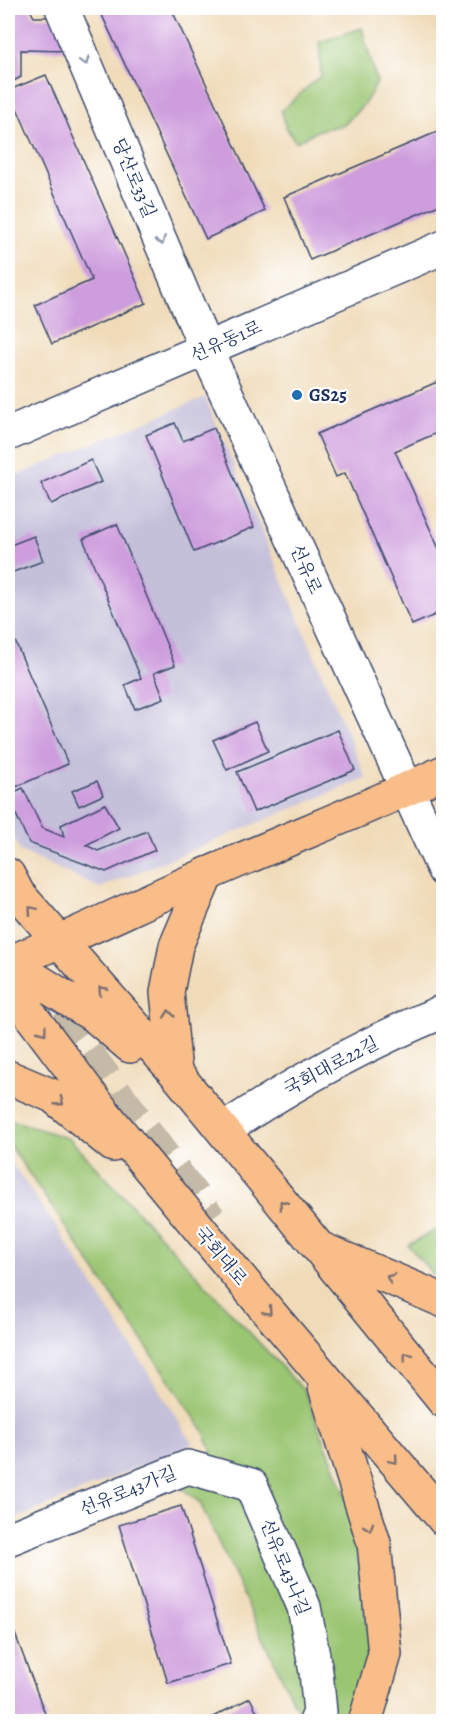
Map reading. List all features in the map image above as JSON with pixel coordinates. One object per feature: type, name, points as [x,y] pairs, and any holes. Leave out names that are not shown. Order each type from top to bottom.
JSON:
[{"type":"main road","points":[[8,963],[444,772]]},
{"type":"main road","points":[[8,874],[18,894],[175,1072],[444,1401]]},
{"type":"main road","points":[[175,1072],[167,992],[176,946],[207,874]]},
{"type":"main road","points":[[8,971],[37,980],[96,1017],[216,1122]]},
{"type":"main road","name":"국회대로","points":[[8,985],[104,1113],[163,1186],[444,1519]]},
{"type":"main road","points":[[8,1077],[52,1096],[163,1186]]},
{"type":"main road","points":[[319,1248],[444,1301]]},
{"type":"main road","points":[[320,1371],[374,1543],[385,1654],[365,1722]]},
{"type":"street","name":"당산로33길","points":[[62,8],[206,349]]},
{"type":"street","name":"선유동1로","points":[[8,434],[444,247]]},
{"type":"street","name":"선유로","points":[[206,349],[444,870]]},
{"type":"street","name":"국회대로22길","points":[[216,1122],[280,1094],[401,1029],[444,1011]]},
{"type":"street","name":"선유로43가길","points":[[8,1539],[188,1467],[251,1485]]},
{"type":"street","name":"선유로43나길","points":[[251,1485],[304,1607],[321,1712],[316,1722]]},
{"type":"shaded area","points":[[205,397],[366,778],[100,888],[20,851],[8,824],[8,479]]},
{"type":"shaded area","points":[[8,1158],[57,1228],[193,1444],[8,1522]]},
{"type":"green space","points":[[362,28],[377,83],[365,103],[344,125],[319,130],[296,142],[286,128],[281,111],[321,75],[319,42]]},
{"type":"green space","points":[[8,1119],[70,1139],[305,1392],[346,1496],[361,1570],[371,1660],[350,1721],[295,1721],[297,1710],[200,1503],[179,1486],[106,1495],[212,1451],[203,1430],[8,1143]]},
{"type":"green space","points":[[443,1226],[443,1286],[408,1245]]},
{"type":"building","points":[[8,8],[29,8],[34,17],[55,17],[70,51],[21,50],[21,77],[8,84]]},
{"type":"building","points":[[112,8],[171,8],[265,211],[206,239],[101,13]]},
{"type":"building","points":[[46,75],[146,303],[52,344],[35,305],[92,280],[9,90]]},
{"type":"building","points":[[444,129],[444,203],[310,260],[284,197]]},
{"type":"building","points":[[444,379],[444,430],[395,451],[444,560],[444,611],[412,625],[345,473],[336,477],[317,434]]},
{"type":"building","points":[[175,423],[183,441],[214,428],[254,527],[194,552],[146,435]]},
{"type":"building","points":[[91,460],[101,482],[51,504],[41,483]]},
{"type":"building","points":[[117,524],[175,665],[154,673],[164,698],[135,709],[125,685],[141,678],[83,539]]},
{"type":"building","points":[[34,536],[43,561],[8,574],[8,546]]},
{"type":"building","points":[[8,625],[68,764],[9,790],[8,787]]},
{"type":"building","points":[[255,722],[268,751],[227,770],[213,740]]},
{"type":"building","points":[[338,730],[355,770],[254,812],[237,772]]},
{"type":"building","points":[[97,781],[103,795],[79,806],[72,791]]},
{"type":"building","points":[[23,788],[42,828],[64,837],[61,825],[105,804],[119,828],[86,845],[98,851],[147,831],[155,850],[106,872],[29,843],[8,797]]},
{"type":"building","points":[[181,1506],[231,1664],[168,1683],[119,1525]]},
{"type":"building","points":[[8,1615],[47,1719],[41,1722],[8,1722]]},
{"type":"building","points":[[250,1698],[262,1722],[203,1722]]},
{"type":"tunnel","points":[[28,974],[210,1219]]},
{"type":"place","name":"GS25","points":[[297,395]]}]
